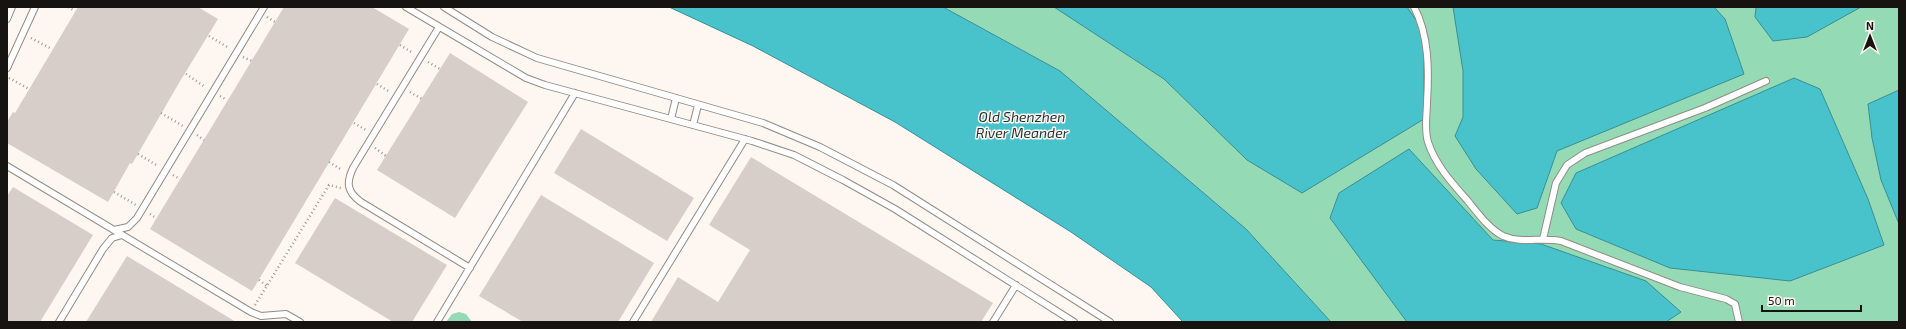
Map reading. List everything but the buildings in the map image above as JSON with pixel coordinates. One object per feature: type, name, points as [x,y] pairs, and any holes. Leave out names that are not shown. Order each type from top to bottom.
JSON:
[{"type":"lane","points":[[7,19],[12,7]]},
{"type":"lane","points":[[7,68],[35,7]]},
{"type":"lane","points":[[114,230],[128,227],[137,218],[264,7]]},
{"type":"lane","points":[[406,7],[513,72],[545,85],[745,139],[794,156],[843,180],[895,209],[1074,322]]},
{"type":"lane","points":[[444,7],[492,37],[537,58],[763,123],[820,147],[900,189],[1110,322]]},
{"type":"lane","points":[[1414,7],[1419,16],[1427,51],[1429,81],[1426,126],[1428,142],[1442,172],[1487,223],[1504,236],[1524,240],[1542,239],[1561,241],[1680,287],[1726,299],[1735,304],[1739,322]]},
{"type":"lane","points":[[439,27],[368,144],[350,175],[348,183],[349,190],[361,202],[470,268]]},
{"type":"lane","points":[[1542,239],[1556,183],[1567,165],[1584,153],[1705,108],[1766,81]]},
{"type":"lane","points":[[437,322],[575,93]]},
{"type":"lane","points":[[671,119],[676,98]]},
{"type":"lane","points":[[693,125],[698,105]]},
{"type":"lane","points":[[633,322],[745,139]]},
{"type":"lane","points":[[7,166],[251,312],[264,316],[286,314],[300,322]]},
{"type":"lane","points":[[59,322],[103,249],[112,238],[122,235]]},
{"type":"lane","points":[[993,322],[1016,285]]},
{"type":"lane","points":[[260,322],[264,316]]},
{"type":"path","points":[[70,7],[75,11]]},
{"type":"path","points":[[23,34],[52,50]]},
{"type":"path","points":[[7,76],[29,90]]},
{"type":"path","points":[[377,84],[397,96]]},
{"type":"path","points":[[402,88],[422,99]]},
{"type":"path","points":[[354,123],[374,135]]},
{"type":"path","points":[[368,144],[386,156]]},
{"type":"path","points":[[329,162],[350,175]]},
{"type":"path","points":[[251,312],[329,185],[349,190]]},
{"type":"path","points":[[259,280],[267,286]]},
{"type":"green space","points":[[943,7],[1899,7],[1899,322],[1331,322],[1246,229],[1060,71]]},
{"type":"green space","points":[[459,312],[466,314],[472,322],[446,322],[452,314]]},
{"type":"water","name":"Old Shenzhen River Meander","points":[[669,7],[943,7],[1060,71],[1246,229],[1331,322],[1183,322],[1151,287],[1071,232],[895,122],[753,46]]},
{"type":"water","points":[[1054,7],[1407,7],[1424,32],[1424,119],[1302,193],[1247,160],[1164,79]]},
{"type":"water","points":[[1453,7],[1714,7],[1725,19],[1744,74],[1557,151],[1537,208],[1517,214],[1476,169],[1455,136],[1463,117],[1463,71]]},
{"type":"water","points":[[1756,7],[1861,7],[1807,37],[1773,41],[1755,17]]},
{"type":"water","points":[[1794,78],[1820,89],[1868,199],[1884,245],[1790,281],[1670,268],[1576,229],[1561,203],[1576,173]]},
{"type":"water","points":[[1899,90],[1899,224],[1881,180],[1872,138],[1868,104]]},
{"type":"water","points":[[1409,149],[1493,240],[1541,244],[1646,281],[1681,312],[1666,322],[1407,322],[1330,218],[1339,193]]}]
